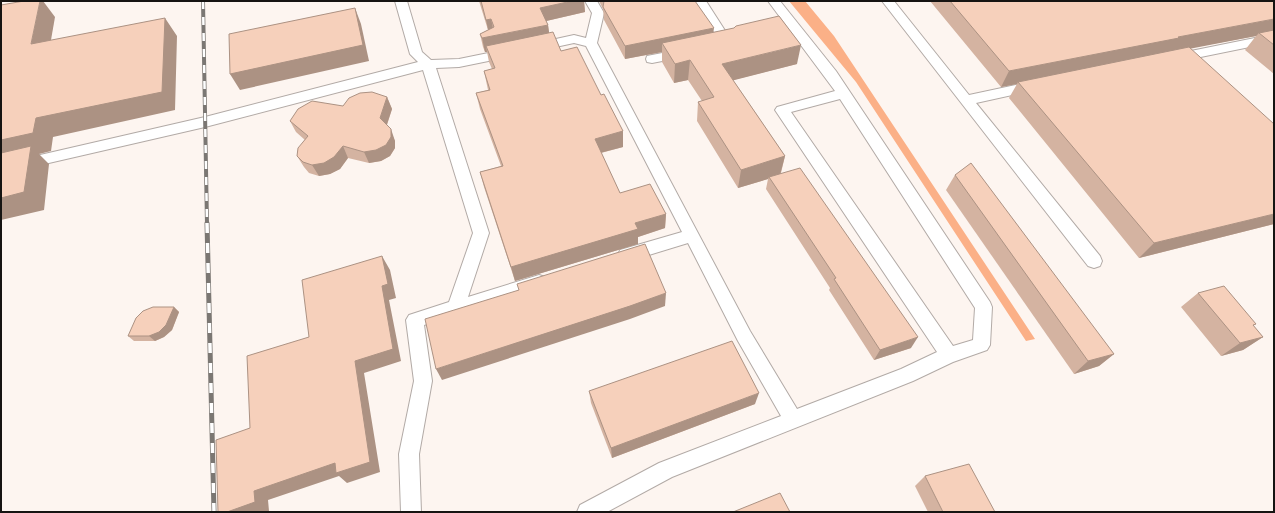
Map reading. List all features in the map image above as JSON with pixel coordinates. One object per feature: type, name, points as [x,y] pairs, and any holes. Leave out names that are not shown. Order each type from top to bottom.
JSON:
[{"type":"lane","points":[[401,1],[416,54],[428,64],[481,233],[456,307]]},
{"type":"lane","points":[[591,1],[598,13],[591,43],[744,336],[793,419]]},
{"type":"lane","points":[[700,1],[727,43],[712,46]]},
{"type":"lane","points":[[587,512],[666,470],[907,375],[949,355],[981,345],[984,308],[844,93],[774,1]]},
{"type":"lane","points":[[888,1],[1094,261]]},
{"type":"lane","points":[[1166,60],[1274,38]]},
{"type":"lane","points":[[1,169],[205,122],[428,64],[459,63],[574,39],[591,43]]},
{"type":"lane","points":[[652,59],[697,49]]},
{"type":"lane","points":[[966,100],[1051,83]]},
{"type":"lane","points":[[844,93],[782,110],[949,355]]},
{"type":"lane","points":[[608,261],[692,236]]},
{"type":"lane","points":[[411,512],[409,454],[423,382],[415,320],[555,277]]},
{"type":"shaded area","points":[[789,1],[805,1],[834,36],[1035,339],[1026,341],[856,82]]},
{"type":"building","points":[[24,1],[40,1],[31,44],[165,18],[162,92],[36,118],[33,133],[1,140],[1,5]]},
{"type":"building","points":[[481,1],[572,1],[540,8],[548,25],[482,38],[480,34],[494,27],[491,19],[486,20]]},
{"type":"building","points":[[604,1],[695,1],[714,28],[625,46],[603,7]]},
{"type":"building","points":[[950,1],[1274,1],[1274,19],[1009,71]]},
{"type":"building","points":[[355,8],[363,45],[230,74],[229,34]]},
{"type":"building","points":[[779,16],[801,45],[722,64],[785,156],[741,170],[698,102],[714,97],[690,60],[675,64],[662,43],[734,28],[736,26]]},
{"type":"building","points":[[1274,30],[1274,45],[1259,33]]},
{"type":"building","points":[[553,32],[561,51],[577,47],[601,95],[604,94],[623,131],[595,139],[620,193],[650,184],[666,214],[635,223],[638,229],[511,267],[480,172],[503,166],[476,93],[490,90],[484,71],[495,68],[486,46]]},
{"type":"building","points":[[1189,47],[1274,124],[1274,214],[1154,243],[1018,82]]},
{"type":"building","points":[[372,92],[387,97],[380,118],[391,129],[391,137],[386,145],[376,150],[364,152],[343,146],[334,157],[324,163],[312,165],[303,162],[297,156],[298,148],[308,136],[290,121],[298,109],[312,101],[343,106],[349,98],[360,93]]},
{"type":"building","points":[[31,146],[24,192],[1,198],[1,153]]},
{"type":"building","points":[[971,163],[1114,354],[1088,361],[955,175]]},
{"type":"building","points":[[800,168],[918,337],[880,350],[834,279],[836,278],[769,177]]},
{"type":"building","points":[[645,244],[666,293],[436,369],[425,319],[519,290],[517,284]]},
{"type":"building","points":[[382,256],[388,284],[382,286],[393,349],[355,361],[370,462],[336,473],[335,463],[254,491],[255,502],[227,512],[218,512],[216,440],[250,428],[247,356],[309,337],[302,280]]},
{"type":"building","points":[[1224,286],[1256,324],[1253,325],[1263,337],[1240,343],[1198,293]]},
{"type":"building","points":[[153,307],[174,307],[166,325],[159,332],[149,336],[128,336],[136,318],[143,311]]},
{"type":"building","points":[[732,341],[759,393],[611,448],[589,391]]},
{"type":"building","points":[[969,464],[995,512],[943,512],[925,476]]},
{"type":"building","points":[[780,493],[790,512],[733,512]]},
{"type":"railway","points":[[203,1],[207,224]]},
{"type":"railway","points":[[207,223],[214,512]]}]
